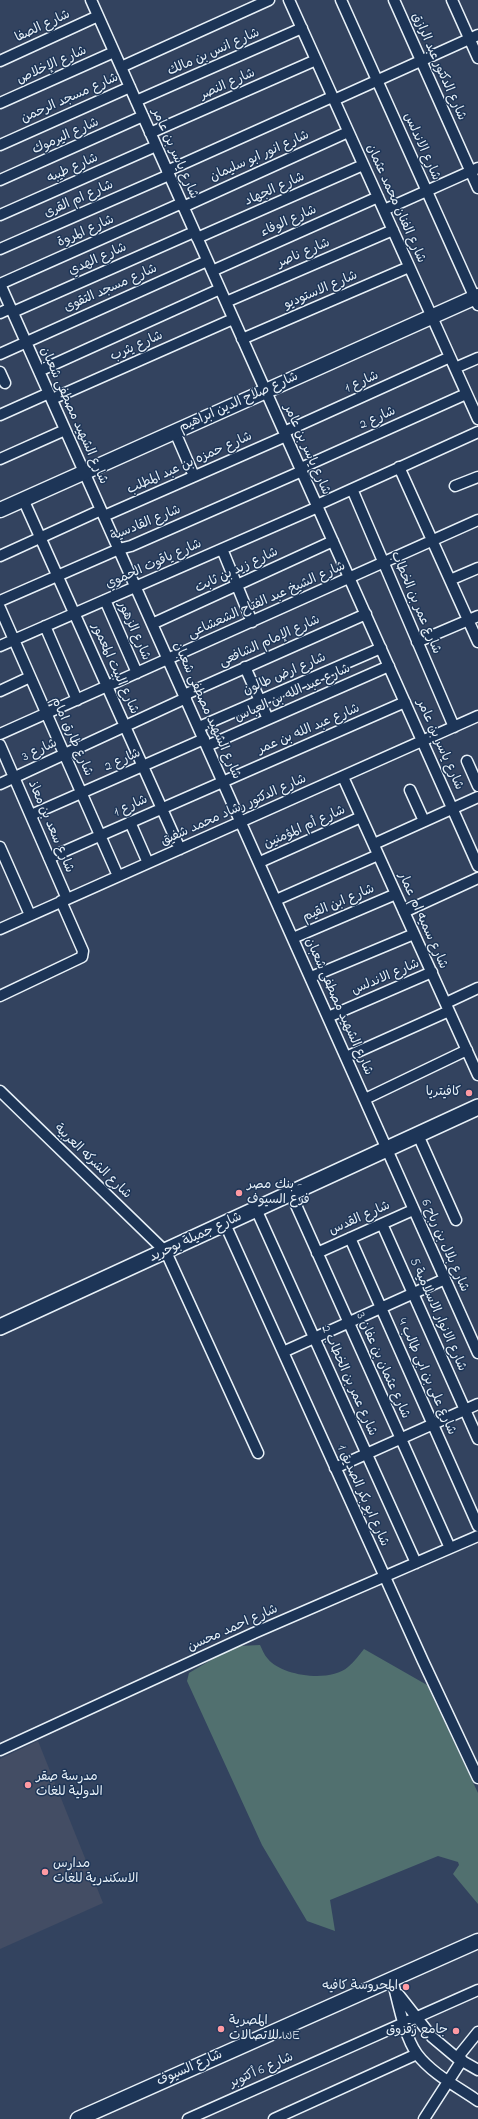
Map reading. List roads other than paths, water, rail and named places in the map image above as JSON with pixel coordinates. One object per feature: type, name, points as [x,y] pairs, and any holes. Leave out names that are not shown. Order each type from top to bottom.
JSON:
[{"type":"main road","name":"شارع جميلة بوحريد","points":[[0,1327],[478,1108]]},
{"type":"street","name":"شارع ياسر بن عامر","points":[[91,0],[478,866]]},
{"type":"street","points":[[121,67],[269,0]]},
{"type":"street","name":"شارع الفنان محمد عثمان","points":[[289,0],[478,419]]},
{"type":"street","name":"شارع الاندلس","points":[[341,0],[426,191],[477,300]]},
{"type":"street","name":"شارع الدكتور عبد الرازق","points":[[394,0],[421,61],[474,169],[478,188]]},
{"type":"street","points":[[452,0],[474,37],[478,58]]},
{"type":"street","name":"شارع الصفا","points":[[0,61],[98,16]]},
{"type":"street","name":"شارع انس بن مالك","points":[[136,101],[302,28]]},
{"type":"street","name":"شارع ام القرى","points":[[0,248],[333,98],[474,37]]},
{"type":"street","name":"شارع الإخلاص","points":[[0,104],[114,52]]},
{"type":"street","name":"شارع النصر","points":[[150,133],[316,60]]},
{"type":"street","name":"شارع مسجد الرحمن","points":[[0,145],[130,86]]},
{"type":"street","name":"شارع اليرموك","points":[[0,180],[143,116]]},
{"type":"street","name":"شارع انور ابو سليمان","points":[[182,205],[348,132]]},
{"type":"street","name":"شارع طيبه","points":[[0,215],[156,146]]},
{"type":"street","name":"شارع الجهاد","points":[[196,235],[363,165]]},
{"type":"street","points":[[384,210],[474,169]]},
{"type":"street","name":"شارع الوفاء","points":[[210,266],[378,197]]},
{"type":"street","name":"شارع المروة","points":[[0,284],[182,205]]},
{"type":"street","name":"شارع ناصر","points":[[226,302],[392,230]]},
{"type":"street","name":"شارع الهدي","points":[[0,313],[12,310],[196,235]]},
{"type":"street","name":"شارع مسجد التقوى","points":[[0,354],[210,266]]},
{"type":"street","name":"شارع الاستوديو","points":[[242,339],[409,267]]},
{"type":"street","name":"شارع الشهيد مصطفى شعبان","points":[[0,284],[260,862],[387,1149]]},
{"type":"street","points":[[39,371],[220,289]]},
{"type":"street","name":"شارع صلاح الدين ابراهيم","points":[[0,510],[432,317],[477,300]]},
{"type":"street","name":"شارع يثرب","points":[[0,415],[50,396],[233,319]]},
{"type":"street","name":"شارع 1","points":[[285,434],[450,357]]},
{"type":"street","points":[[455,368],[478,358]]},
{"type":"street","points":[[0,372],[5,383]]},
{"type":"street","name":"شارع 2","points":[[301,469],[466,394]]},
{"type":"street","points":[[0,459],[65,430]]},
{"type":"street","points":[[175,432],[194,476]]},
{"type":"street","name":"شارع ياقوت الحموي","points":[[0,646],[222,549],[478,432]]},
{"type":"street","name":"شارع حمزه بن عبد المطلب","points":[[0,556],[194,476],[285,434]]},
{"type":"street","points":[[399,467],[478,642]]},
{"type":"street","name":"شارع القادسية","points":[[0,601],[119,549],[132,546],[301,469]]},
{"type":"street","points":[[455,486],[478,477]]},
{"type":"street","name":"شارع عمر بن الخطاب","points":[[352,489],[454,727]]},
{"type":"street","name":"شارع البيت المعمور","points":[[23,499],[180,849]]},
{"type":"street","name":"شارع الشيخ عبد الفتاح الشعشاعى","points":[[0,734],[478,520]]},
{"type":"street","name":"شارع زيد بن ثابت","points":[[152,624],[333,541]]},
{"type":"street","points":[[222,549],[252,622]]},
{"type":"street","points":[[450,580],[478,568]]},
{"type":"street","name":"شارع الزهور","points":[[105,600],[137,673]]},
{"type":"street","name":"شارع طارق امام","points":[[0,608],[118,876]]},
{"type":"street","name":"شارع الإمام الشافعى","points":[[185,697],[245,667],[366,614]]},
{"type":"street","points":[[417,642],[478,616]]},
{"type":"street","points":[[45,626],[77,700]]},
{"type":"street","name":"شارع ارض طالون","points":[[199,727],[381,648]]},
{"type":"street","name":"شارع عبد الله بن العباس","points":[[206,742],[268,719],[389,666]]},
{"type":"street","points":[[245,667],[268,719]]},
{"type":"street","points":[[0,691],[30,677]]},
{"type":"street","name":"شارع 3","points":[[14,777],[185,697]]},
{"type":"street","name":"شارع عبد الله بن عمر","points":[[223,781],[405,702]]},
{"type":"street","name":"شارع الدكتور رشاد محمد شفيق","points":[[0,929],[478,716]]},
{"type":"street","name":"شارع 2","points":[[31,815],[143,766],[206,742]]},
{"type":"street","name":"شارع سعد بن معاذ","points":[[0,744],[49,858],[83,951],[82,957],[0,996]]},
{"type":"street","points":[[467,761],[478,786]]},
{"type":"street","points":[[0,784],[14,777]]},
{"type":"street","name":"شارع سميه ام عمار","points":[[343,777],[478,1075]]},
{"type":"street","name":"شارع 1","points":[[49,858],[223,781]]},
{"type":"street","points":[[410,790],[424,821]]},
{"type":"street","points":[[374,844],[478,797]]},
{"type":"street","name":"شارع أم المؤمنين","points":[[260,862],[361,817]]},
{"type":"street","points":[[130,822],[148,863]]},
{"type":"street","points":[[0,847],[30,915]]},
{"type":"street","points":[[276,900],[378,855]]},
{"type":"street","points":[[404,912],[478,878]]},
{"type":"street","name":"شارع ابن القيم","points":[[293,938],[396,894]]},
{"type":"street","points":[[311,977],[414,934]]},
{"type":"street","name":"شارع الاندلس","points":[[328,1017],[432,972]]},
{"type":"street","points":[[346,1056],[447,1007],[478,988]]},
{"type":"street","points":[[365,1099],[467,1050]]},
{"type":"street","name":"شارع الشركه العربية","points":[[0,1091],[166,1252]]},
{"type":"street","points":[[418,1135],[456,1220]]},
{"type":"street","name":"شارع بلال بن رباح 6","points":[[387,1149],[478,1353]]},
{"type":"street","name":"شارع عثمان بن عفان 3","points":[[290,1194],[450,1548]]},
{"type":"street","name":"شارع عمر بن الخطاب 2","points":[[256,1210],[416,1563]]},
{"type":"street","name":"شارع القدس","points":[[317,1253],[413,1210]]},
{"type":"street","name":"شارع ابو بكر الصديق 1","points":[[225,1224],[384,1577],[478,1778]]},
{"type":"street","name":"شارع الانوار الاسلامية 5","points":[[382,1224],[478,1439]]},
{"type":"street","name":"شارع على بن ابى طالب 4","points":[[350,1238],[478,1526]]},
{"type":"street","points":[[166,1252],[258,1453]]},
{"type":"street","points":[[283,1352],[445,1279]]},
{"type":"street","points":[[335,1468],[478,1404]]},
{"type":"street","name":"شارع احمد محسن","points":[[0,1750],[254,1633],[478,1536]]},
{"type":"street","name":"شارع السيوف","points":[[78,2119],[393,1985],[478,1941]]},
{"type":"street","points":[[393,1985],[432,2037],[460,2059],[478,2070]]},
{"type":"street","points":[[393,1985],[404,2021],[417,2054],[431,2069],[478,2101]]},
{"type":"street","name":"شارع 6 أكتوبر","points":[[188,2119],[415,2016],[478,1990]]},
{"type":"street","points":[[424,2119],[449,2081],[460,2059],[478,2032]]},
{"type":"street","points":[[274,2119],[417,2054]]},
{"type":"place","name":"كافيتريا","points":[[469,1093]]},
{"type":"place","name":"بنك مصر - فرع السيوف","points":[[239,1193]]},
{"type":"place","name":"مدرسة صقر الدولية للغات","points":[[28,1785]]},
{"type":"place","name":"مدارس الاسكندرية للغات","points":[[45,1872]]},
{"type":"place","name":"المحروسة كافيه","points":[[406,1987]]},
{"type":"place","name":"المصرية للاتصالات WE","points":[[221,2029]]},
{"type":"place","name":"جامع زقزوق","points":[[456,2031]]}]
